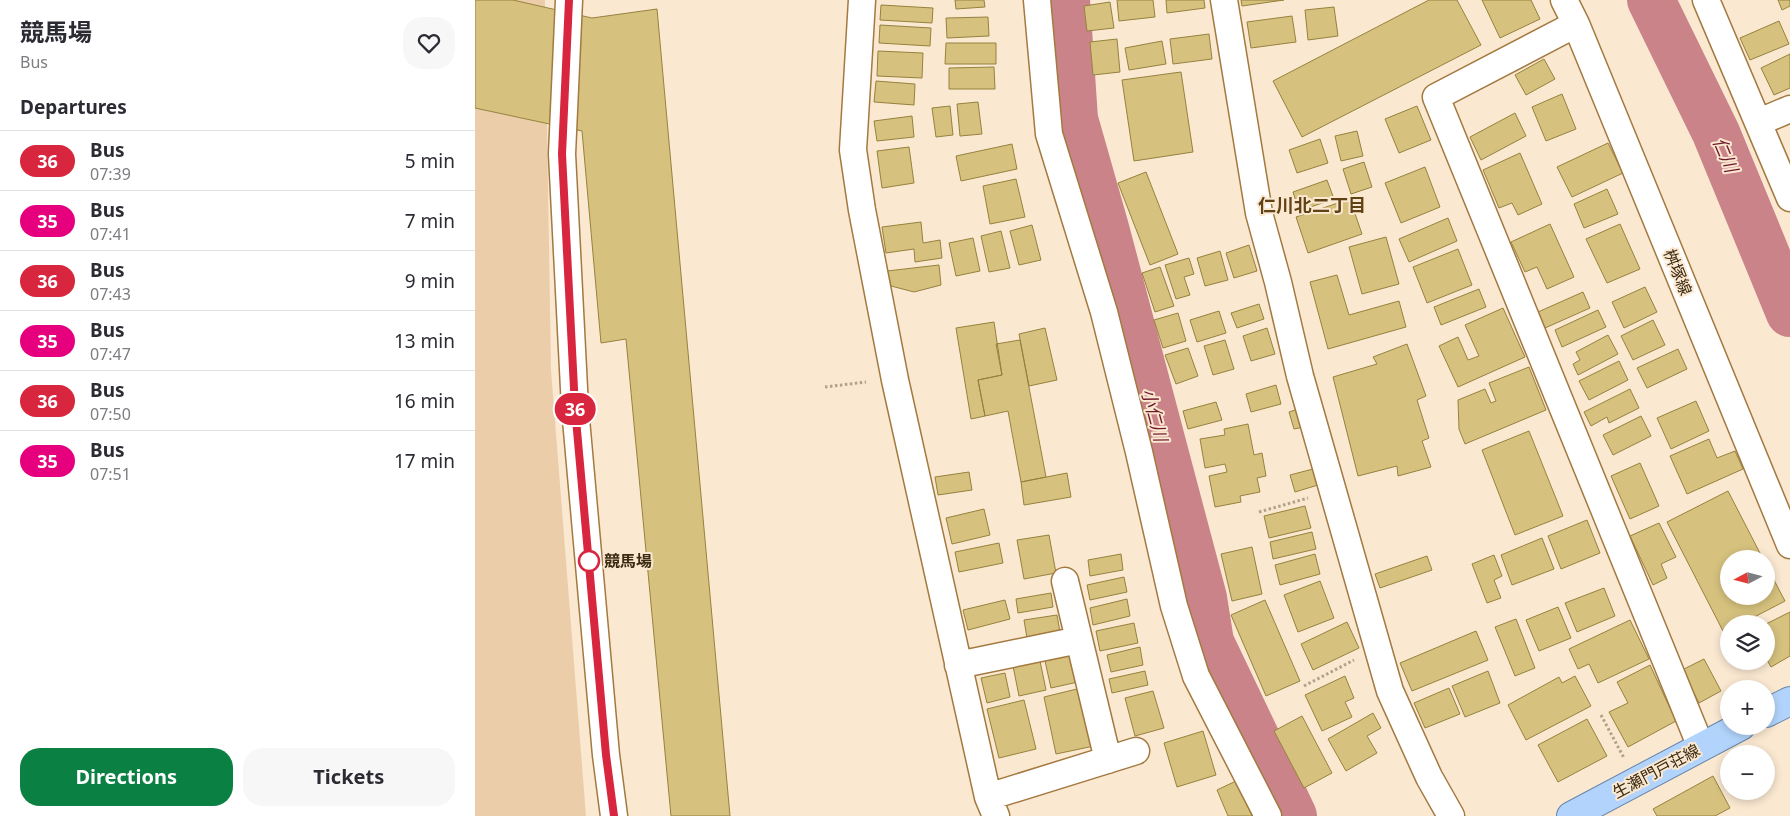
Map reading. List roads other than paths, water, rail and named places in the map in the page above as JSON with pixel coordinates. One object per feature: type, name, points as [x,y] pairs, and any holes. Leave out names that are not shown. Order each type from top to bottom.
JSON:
[{"type":"main road","points":[[1775,708],[1790,701]]},
{"type":"main road","name":"生瀬門戸荘線","points":[[1571,816],[1724,735]]},
{"type":"street","points":[[569,0],[562,154],[575,408],[606,755],[614,816]]},
{"type":"street","points":[[862,0],[853,150],[862,210],[895,380],[992,806],[1108,760],[1136,751]]},
{"type":"street","points":[[1037,0],[1049,134],[1104,312],[1175,606],[1196,676],[1268,816]]},
{"type":"street","points":[[1224,0],[1259,213],[1278,282],[1300,376],[1390,692],[1429,778],[1451,816]]},
{"type":"street","name":"桝塚線","points":[[1564,0],[1576,24],[1790,545]]},
{"type":"street","points":[[1706,0],[1790,198]]},
{"type":"street","points":[[1576,24],[1436,97],[1701,747]]},
{"type":"street","points":[[1759,122],[1790,110]]},
{"type":"street","points":[[1065,580],[1108,760]]},
{"type":"street","points":[[959,665],[1079,640]]},
{"type":"waterway","name":"小仁川","points":[[1066,0],[1074,119],[1105,228],[1203,598],[1210,642],[1293,816]]},
{"type":"waterway","name":"仁川","points":[[1651,0],[1716,133],[1790,313]]},
{"type":"place","name":"競馬場","points":[[589,561]]},
{"type":"district","name":"仁川北二丁目","points":[[1312,206]]}]
